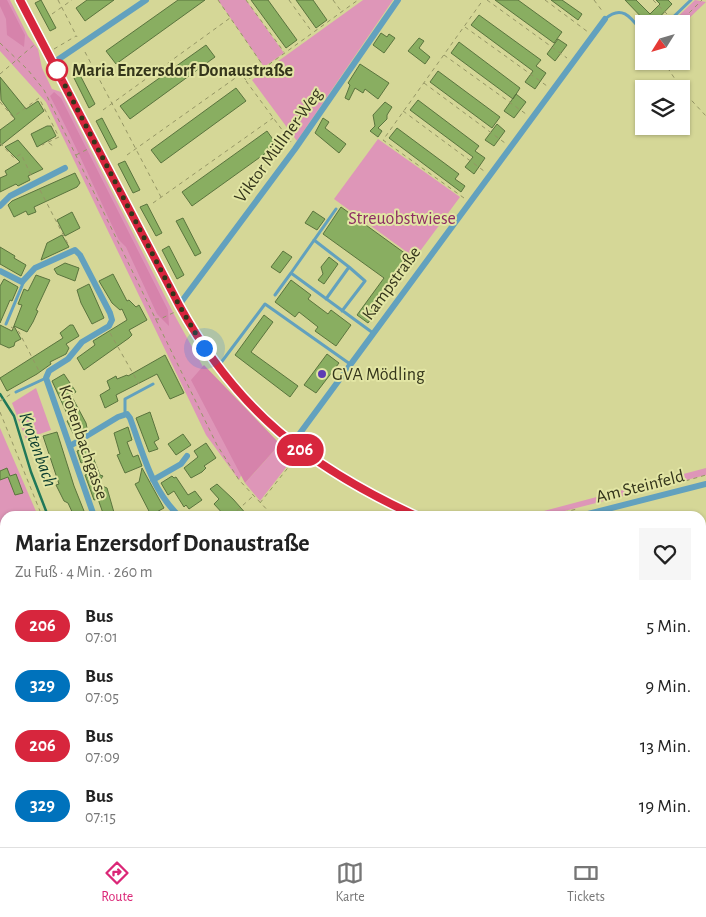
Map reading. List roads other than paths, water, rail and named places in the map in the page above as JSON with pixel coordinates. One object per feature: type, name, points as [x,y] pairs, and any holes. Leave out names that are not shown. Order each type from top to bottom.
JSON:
[{"type":"street","points":[[20,0],[179,305],[218,367],[251,407],[302,452],[348,482],[406,511]]},
{"type":"street","points":[[54,63],[82,46],[146,0]]},
{"type":"street","name":"Viktor Müllner-Weg","points":[[179,305],[295,149],[398,0]]},
{"type":"street","name":"Kampstraße","points":[[292,444],[606,18]]},
{"type":"street","points":[[0,206],[10,196],[65,168]]},
{"type":"street","name":"Krotenbachgasse","points":[[24,281],[35,268],[75,250],[80,255],[110,313],[112,320],[107,328],[82,342],[68,360],[50,372],[45,378],[92,511]]},
{"type":"street","points":[[0,271],[20,282],[24,281]]},
{"type":"street","points":[[70,446],[125,414],[130,418],[153,480],[174,511]]},
{"type":"street","points":[[153,480],[181,464],[187,456]]},
{"type":"street","name":"Am Steinfeld","points":[[600,511],[706,484]]},
{"type":"lane","points":[[675,15],[691,0]]},
{"type":"lane","points":[[606,18],[615,12],[624,12],[635,23]]},
{"type":"lane","points":[[275,295],[336,209]]},
{"type":"lane","points":[[314,240],[365,280],[342,311]]},
{"type":"lane","points":[[326,300],[349,268]]},
{"type":"lane","points":[[291,273],[373,333]]},
{"type":"lane","points":[[6,324],[24,281]]},
{"type":"lane","points":[[218,367],[265,304],[350,364]]},
{"type":"lane","name":"Krotenbachgasse","points":[[16,392],[45,378]]},
{"type":"lane","points":[[125,414],[125,399],[153,384]]},
{"type":"waterway","name":"Krotenbach","points":[[0,394],[14,416],[31,472],[46,511]]},
{"type":"place","name":"Maria Enzersdorf Donaustraße","points":[[57,70]]},
{"type":"place","name":"GVA Mödling","points":[[322,374]]},
{"type":"park label","name":"Streuobstwiese","points":[[402,218]]}]
